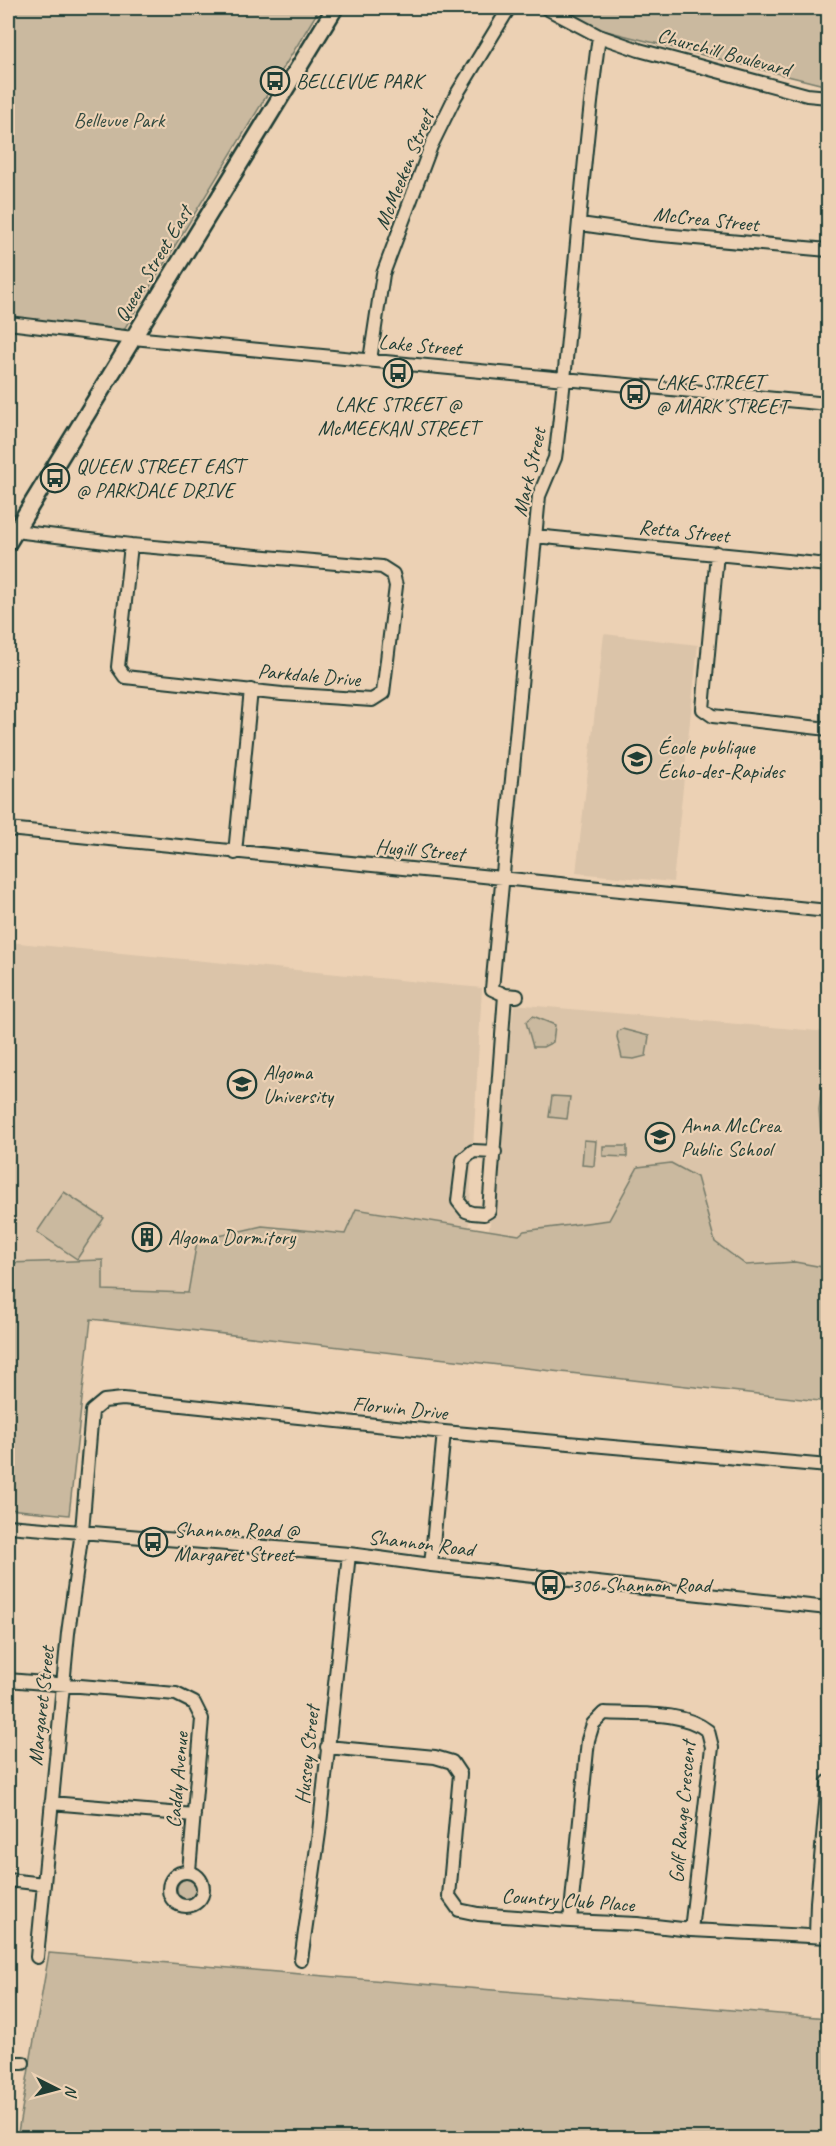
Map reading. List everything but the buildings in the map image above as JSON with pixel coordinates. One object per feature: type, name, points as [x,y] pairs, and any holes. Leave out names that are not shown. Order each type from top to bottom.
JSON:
[{"type":"main road","name":"Queen Street East","points":[[11,537],[335,8]]},
{"type":"street","name":"McMeeken Street","points":[[370,360],[383,274],[431,146],[455,97],[509,8]]},
{"type":"street","name":"Churchill Boulevard","points":[[546,8],[599,36],[673,60],[807,94],[828,97]]},
{"type":"street","name":"Mark Street","points":[[495,1152],[511,995],[492,989],[539,496],[555,458],[580,224],[587,126],[599,36]]},
{"type":"street","name":"McCrea Street","points":[[580,224],[651,234],[828,250]]},
{"type":"street","name":"Lake Street","points":[[8,323],[133,338],[828,404]]},
{"type":"street","name":"Retta Street","points":[[535,536],[828,565]]},
{"type":"street","name":"Parkdale Drive","points":[[11,537],[130,545],[382,567],[393,574],[396,586],[383,693],[372,700],[125,677],[118,668],[130,545]]},
{"type":"street","points":[[717,553],[703,709],[713,716],[828,729]]},
{"type":"street","points":[[235,853],[251,690]]},
{"type":"street","name":"Hugill Street","points":[[8,829],[828,911]]},
{"type":"street","points":[[473,1151],[495,1152],[489,1211],[477,1214],[466,1211],[460,1205],[457,1196],[463,1161],[473,1151]]},
{"type":"street","name":"Florwin Drive","points":[[82,1531],[92,1411],[104,1401],[123,1399],[444,1432],[828,1466]]},
{"type":"street","points":[[431,1565],[444,1432]]},
{"type":"street","name":"Shannon Road","points":[[8,1526],[349,1554],[828,1608]]},
{"type":"street","name":"Margaret Street","points":[[37,1957],[68,1633],[82,1531]]},
{"type":"street","name":"Hussey Street","points":[[302,1960],[319,1833],[349,1554]]},
{"type":"street","name":"Caddy Avenue","points":[[8,1680],[176,1694],[194,1703],[202,1719],[189,1871]]},
{"type":"street","name":"Golf Range Crescent","points":[[570,1921],[588,1740],[593,1724],[604,1713],[664,1717],[698,1723],[708,1731],[711,1747],[691,1930]]},
{"type":"street","name":"Country Club Place","points":[[327,1747],[435,1757],[452,1762],[460,1774],[449,1896],[459,1910],[478,1914],[636,1924],[691,1930],[822,1936]]},
{"type":"street","points":[[822,1936],[817,1902],[828,1782]]},
{"type":"street","points":[[51,1803],[194,1815]]},
{"type":"street","points":[[8,1880],[44,1884]]},
{"type":"street","points":[[8,2063],[23,2063]]},
{"type":"shaded area","name":"École publique Écho-des-Rapides","points":[[604,634],[698,645],[673,882],[576,873]]},
{"type":"shaded area","name":"Algoma University","points":[[8,942],[482,988],[462,1344],[8,1296]]},
{"type":"shaded area","name":"Anna McCrea Public School","points":[[514,1004],[828,1032],[819,1110],[828,1221],[828,1268],[795,1262],[746,1265],[715,1242],[697,1177],[638,1167],[610,1220],[524,1231],[520,1235],[489,1230]]},
{"type":"green space","name":"Bellevue Park","points":[[8,8],[320,8],[123,331],[8,321]]},
{"type":"green space","points":[[564,8],[828,8],[828,86],[598,29]]},
{"type":"green space","points":[[533,1016],[555,1025],[553,1042],[543,1047],[533,1047],[526,1022]]},
{"type":"green space","points":[[622,1029],[649,1036],[646,1056],[634,1059],[622,1058],[617,1037],[618,1031]]},
{"type":"green space","points":[[828,1035],[828,1221],[819,1110]]},
{"type":"green space","points":[[552,1096],[570,1097],[567,1119],[549,1117]]},
{"type":"green space","points":[[584,1140],[596,1141],[594,1166],[582,1165]]},
{"type":"green space","points":[[603,1146],[627,1146],[627,1157],[603,1156]]},
{"type":"green space","points":[[671,1163],[697,1177],[715,1242],[746,1265],[795,1262],[828,1268],[828,1402],[91,1319],[69,1515],[8,1509],[8,1263],[103,1260],[103,1290],[188,1293],[197,1241],[262,1226],[345,1234],[356,1209],[519,1235],[524,1231],[609,1220],[638,1167]]},
{"type":"green space","points":[[64,1192],[104,1218],[77,1259],[37,1232]]},
{"type":"green space","points":[[183,1879],[191,1879],[197,1885],[197,1893],[191,1899],[183,1899],[177,1893],[177,1885]]},
{"type":"green space","points":[[49,1953],[828,2018],[828,2138],[17,2138]]},
{"type":"place","name":"BELLEVUE PARK","points":[[275,81]]},
{"type":"place","name":"LAKE STREET @ McMEEKAN STREET","points":[[398,373]]},
{"type":"place","name":"LAKE STREET @ MARK STREET","points":[[635,394]]},
{"type":"place","name":"QUEEN STREET EAST @ PARKDALE DRIVE","points":[[55,478]]},
{"type":"place","name":"École publique Écho-des-Rapides","points":[[637,759]]},
{"type":"place","name":"Algoma University","points":[[242,1084]]},
{"type":"place","name":"Anna McCrea Public School","points":[[660,1137]]},
{"type":"place","name":"Algoma Dormitory","points":[[147,1237]]},
{"type":"place","name":"Shannon Road @ Margaret Street","points":[[153,1542]]},
{"type":"place","name":"306 Shannon Road","points":[[550,1585]]}]
